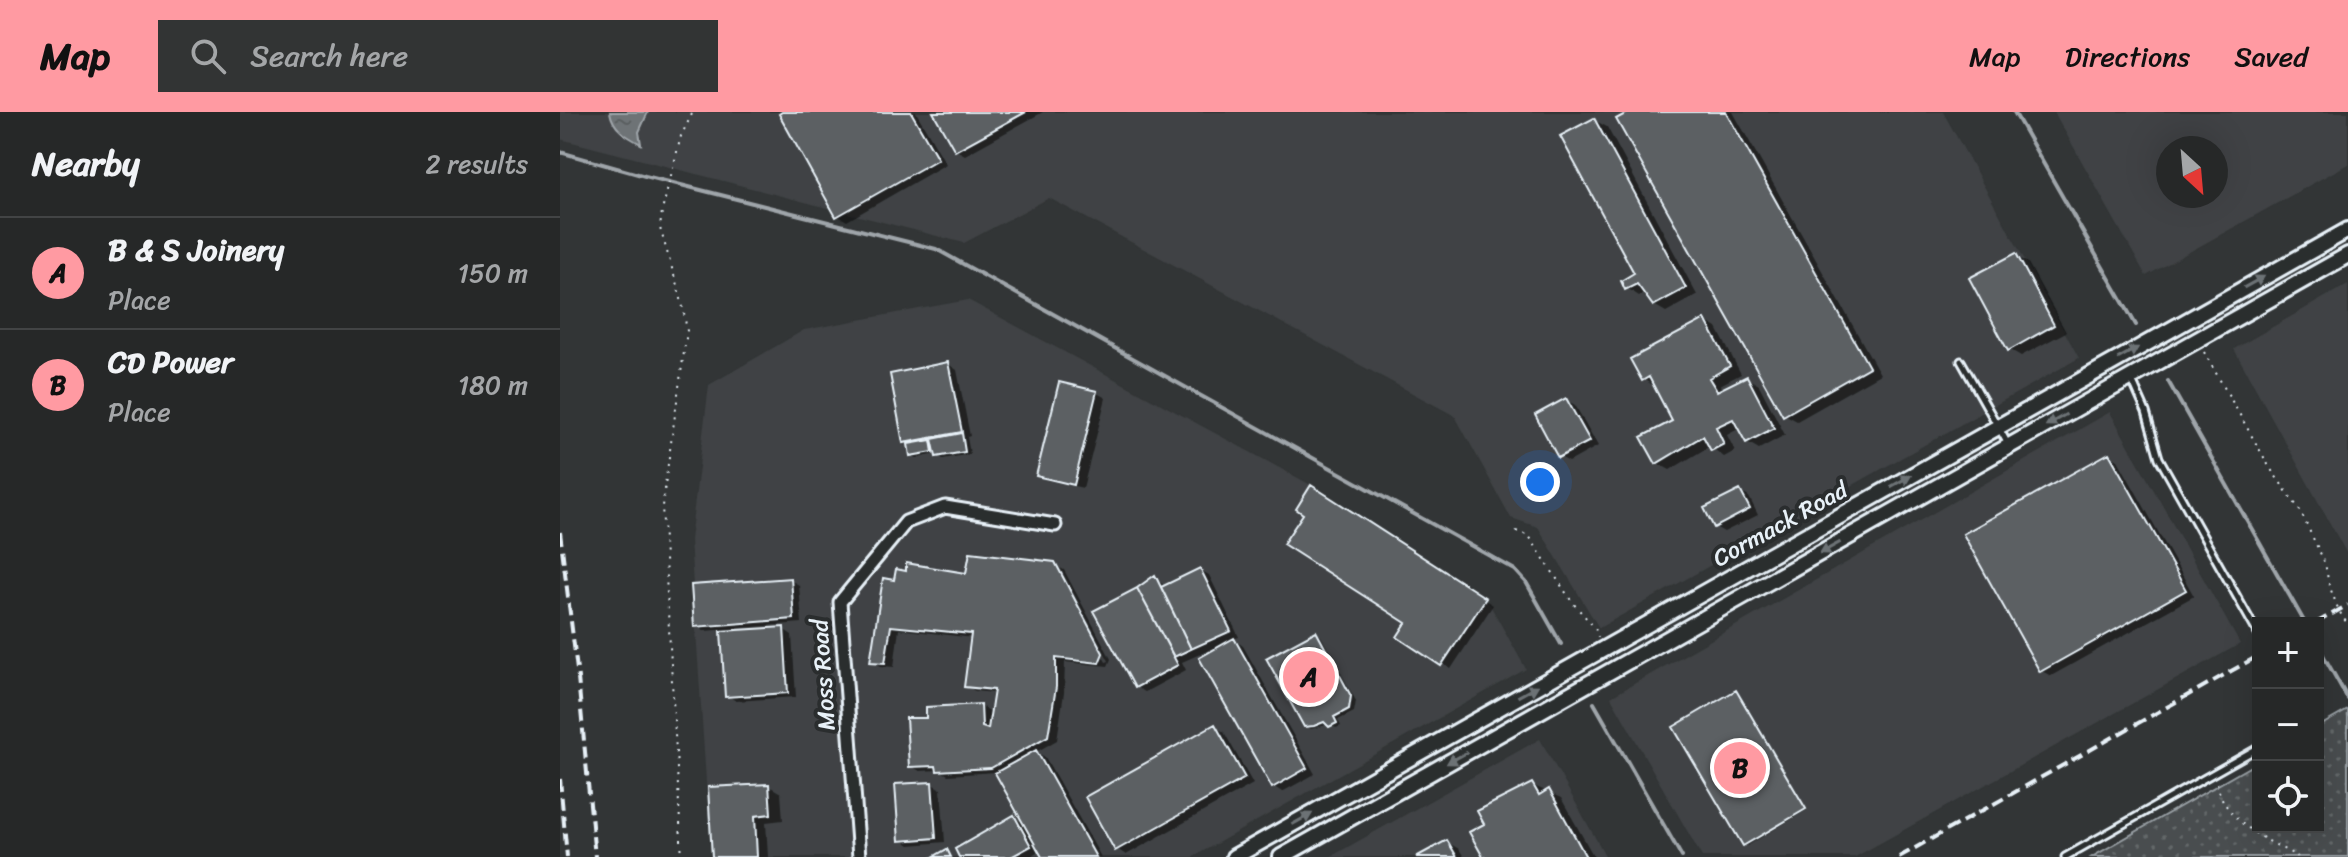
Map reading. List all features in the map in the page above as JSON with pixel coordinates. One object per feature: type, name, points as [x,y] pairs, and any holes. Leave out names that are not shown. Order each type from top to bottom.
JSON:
[{"type":"street","name":"Cormack Road","points":[[1234,857],[2348,230]]},
{"type":"street","name":"Cormack Road","points":[[1281,857],[2348,255]]},
{"type":"street","name":"Moss Road","points":[[859,857],[840,602],[906,522],[945,507],[1055,525]]},
{"type":"lane","points":[[1961,361],[2009,446]]},
{"type":"lane","points":[[2130,378],[2146,412],[2159,458],[2252,623]]},
{"type":"lane","points":[[2065,857],[2252,752]]},
{"type":"path","points":[[682,857],[662,520],[664,477],[687,331],[682,302],[662,241],[662,211],[681,136],[693,112]]},
{"type":"path","points":[[2197,340],[2270,468],[2299,509],[2325,563],[2329,585],[2348,625]]},
{"type":"path","points":[[1516,531],[1529,536],[1572,602],[1595,628],[1603,649]]},
{"type":"path","points":[[2215,774],[2219,795],[2234,817],[2298,857]]},
{"type":"shaded area","points":[[560,112],[1943,112],[2079,358],[1599,628],[1538,527],[1511,518],[1455,416],[1049,198],[964,243],[560,139]]},
{"type":"shaded area","points":[[2054,112],[2348,112],[2348,164],[2146,276]]},
{"type":"shaded area","points":[[2348,284],[2348,556],[2234,349]]},
{"type":"shaded area","points":[[968,300],[1311,485],[1486,598],[1526,669],[1193,857],[711,857],[690,540],[709,385],[804,330]]},
{"type":"shaded area","points":[[2110,412],[2240,644],[1855,857],[1702,857],[1611,697]]},
{"type":"shaded area","points":[[2348,710],[2348,857],[2092,857],[2252,765],[2252,833],[2324,833],[2324,724]]},
{"type":"shaded area","points":[[1540,739],[1606,857],[1330,857]]},
{"type":"water","points":[[610,112],[648,112],[639,132],[641,144],[617,127]]},
{"type":"building","points":[[911,112],[938,159],[836,217],[779,114]]},
{"type":"building","points":[[933,112],[1026,112],[955,151]]},
{"type":"building","points":[[1629,112],[1726,112],[1869,367],[1783,416],[1616,119]]},
{"type":"building","points":[[1594,118],[1686,288],[1653,306],[1637,284],[1625,290],[1621,281],[1634,273],[1560,136]]},
{"type":"building","points":[[2016,253],[2054,325],[2008,351],[1969,278]]},
{"type":"building","points":[[1705,319],[1730,366],[1709,378],[1717,391],[1747,376],[1774,428],[1746,443],[1733,419],[1716,427],[1724,444],[1711,451],[1703,436],[1656,464],[1641,437],[1672,421],[1649,377],[1642,381],[1630,359]]},
{"type":"building","points":[[948,362],[962,432],[903,443],[890,374]]},
{"type":"building","points":[[1059,382],[1097,391],[1074,485],[1036,476]]},
{"type":"building","points":[[1566,398],[1590,441],[1558,458],[1535,415]]},
{"type":"building","points":[[962,433],[965,452],[936,457],[932,439]]},
{"type":"building","points":[[931,440],[933,452],[910,456],[908,444]]},
{"type":"building","points":[[2109,453],[2186,590],[2040,672],[1963,534]]},
{"type":"building","points":[[1311,485],[1486,598],[1441,666],[1397,637],[1406,623],[1283,544],[1303,514],[1296,509]]},
{"type":"building","points":[[1740,490],[1750,509],[1714,528],[1704,508]]},
{"type":"building","points":[[970,552],[1055,562],[1103,653],[1099,663],[1056,658],[1056,687],[1048,736],[991,768],[937,771],[936,766],[909,767],[906,718],[926,718],[926,707],[981,704],[982,727],[988,729],[994,690],[964,687],[971,634],[891,626],[885,663],[870,662],[883,578],[894,580],[896,569],[906,571],[906,563],[966,573]]},
{"type":"building","points":[[1200,568],[1231,631],[1191,649],[1161,587]]},
{"type":"building","points":[[1155,575],[1191,649],[1174,657],[1137,588]]},
{"type":"building","points":[[791,578],[794,619],[694,627],[691,585]]},
{"type":"building","points":[[1137,588],[1178,665],[1135,688],[1093,611]]},
{"type":"building","points":[[784,627],[788,693],[725,697],[721,631]]},
{"type":"building","points":[[1316,631],[1351,696],[1349,709],[1334,717],[1337,723],[1329,727],[1324,722],[1304,727],[1266,658]]},
{"type":"building","points":[[1234,638],[1307,768],[1272,788],[1199,658]]},
{"type":"building","points":[[1736,690],[1806,809],[1743,846],[1673,727]]},
{"type":"building","points":[[1215,724],[1245,778],[1115,851],[1085,797]]},
{"type":"building","points":[[1036,750],[1096,857],[1042,857],[995,773]]},
{"type":"building","points":[[932,782],[936,838],[899,841],[895,784]]},
{"type":"building","points":[[1532,783],[1539,795],[1549,789],[1586,857],[1483,857],[1469,832],[1484,824],[1477,811]]},
{"type":"building","points":[[769,784],[771,814],[755,816],[757,857],[712,857],[708,787]]},
{"type":"building","points":[[1014,815],[1031,846],[1011,857],[959,857],[955,849]]},
{"type":"building","points":[[1447,840],[1457,857],[1416,857]]},
{"type":"building","points":[[947,849],[951,857],[933,857]]},
{"type":"waterway","points":[[2014,112],[2136,325]]},
{"type":"waterway","points":[[560,152],[936,249],[1515,570],[1526,582],[1561,644]]},
{"type":"waterway","points":[[2168,381],[2302,617]]},
{"type":"waterway","points":[[2324,657],[2348,699]]},
{"type":"waterway","points":[[1594,703],[1682,857]]},
{"type":"railway","points":[[560,532],[595,857]]},
{"type":"railway","points":[[2324,618],[2348,605]]},
{"type":"railway","points":[[1899,857],[2252,659]]},
{"type":"railway","points":[[560,779],[567,857]]},
{"type":"place","name":"B & S Joinery","points":[[1309,677]]},
{"type":"place","name":"CD Power","points":[[1740,768]]}]
